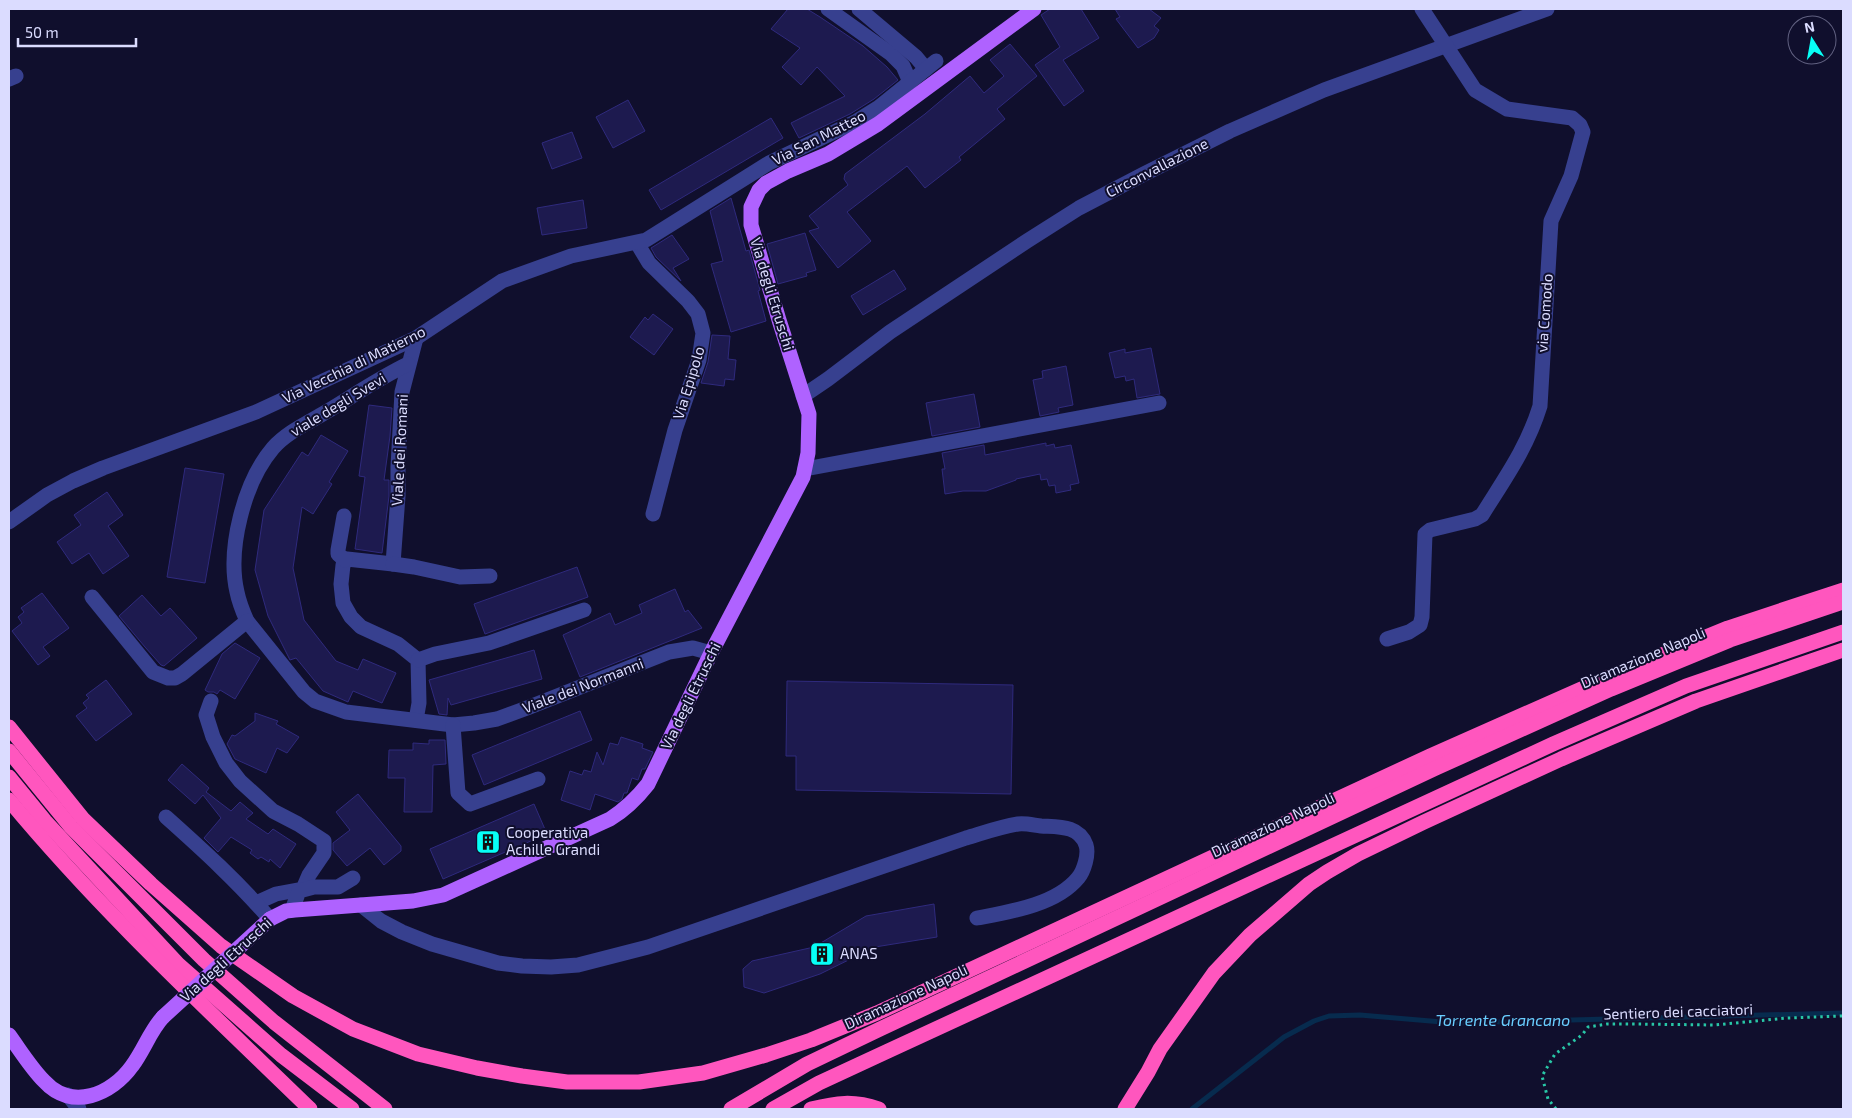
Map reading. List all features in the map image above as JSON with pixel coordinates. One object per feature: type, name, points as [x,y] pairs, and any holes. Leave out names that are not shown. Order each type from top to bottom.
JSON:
[{"type":"highway","points":[[9,727],[83,819],[144,878],[221,946],[293,996],[352,1028],[418,1054],[477,1068],[566,1082],[639,1082],[704,1073],[811,1040],[877,1013],[1412,765],[1597,682],[1728,628],[1843,590]]},
{"type":"highway","name":"Diramazione Napoli","points":[[731,1109],[807,1064],[863,1036],[1445,764],[1620,685],[1730,640],[1843,602]]},
{"type":"highway","points":[[773,1109],[879,1055],[1553,744],[1686,686],[1843,632]]},
{"type":"highway","points":[[1126,1109],[1160,1049],[1214,973],[1250,935],[1309,884],[1327,872],[1358,854],[1424,822],[1561,759],[1696,701],[1843,650]]},
{"type":"highway","points":[[9,751],[71,826],[204,960],[274,1022],[384,1109]]},
{"type":"highway","points":[[9,778],[45,822],[178,964],[281,1055],[352,1109]]},
{"type":"highway","points":[[9,800],[37,834],[150,954],[310,1109]]},
{"type":"highway","points":[[811,1109],[851,1102],[879,1109]]},
{"type":"main road","points":[[759,190],[766,183],[788,171],[828,154],[878,124],[1034,9]]},
{"type":"main road","name":"Via degli Etruschi","points":[[9,1035],[44,1081],[52,1088],[77,1097],[99,1094],[114,1086],[132,1066],[150,1034],[163,1017],[270,919],[278,914],[292,910],[431,898],[455,891],[610,819],[624,811],[637,798],[648,784],[711,653],[804,473],[810,431],[809,414],[751,225],[751,207],[759,190]]},
{"type":"street","points":[[828,9],[891,54],[904,66],[910,82]]},
{"type":"street","name":"Via San Matteo","points":[[748,176],[769,163],[855,122],[879,107],[931,65],[916,57],[859,9]]},
{"type":"street","name":"via Comodo","points":[[1387,639],[1409,632],[1420,625],[1422,618],[1425,534],[1430,530],[1475,519],[1482,515],[1532,431],[1540,406],[1551,221],[1571,176],[1583,132],[1580,125],[1572,118],[1507,110],[1475,90],[1422,9]]},
{"type":"street","name":"Circonvallazione","points":[[802,396],[828,379],[890,332],[1079,208],[1230,131],[1324,90],[1547,9]]},
{"type":"street","points":[[748,176],[759,190]]},
{"type":"street","name":"Via Vecchia di Matierno","points":[[9,522],[48,495],[73,481],[103,468],[256,412],[416,338],[502,281],[570,256],[646,240],[748,176]]},
{"type":"street","name":"Via Epipolo","points":[[637,243],[649,263],[688,301],[698,314],[703,333],[699,360],[675,430],[653,514]]},
{"type":"street","name":"Viale dei Romani","points":[[393,564],[402,392],[416,338]]},
{"type":"street","name":"viale degli Svevi","points":[[408,364],[294,430],[273,448],[253,480],[242,509],[234,552],[234,576],[237,593],[248,621],[282,666],[315,702],[346,712],[416,720]]},
{"type":"street","points":[[804,473],[1159,403]]},
{"type":"street","points":[[804,473],[1069,430]]},
{"type":"street","points":[[344,516],[338,554],[345,560]]},
{"type":"street","points":[[345,560],[353,558],[414,567],[460,578],[490,576]]},
{"type":"street","points":[[345,560],[341,584],[344,603],[350,616],[367,630],[398,644],[418,660]]},
{"type":"street","points":[[92,597],[153,672],[168,678],[175,678],[188,670],[248,621]]},
{"type":"street","points":[[418,660],[435,654],[489,643],[584,610]]},
{"type":"street","name":"Viale dei Normanni","points":[[416,720],[453,725],[497,719],[670,652],[693,648],[711,653]]},
{"type":"street","points":[[416,720],[419,703],[418,660]]},
{"type":"street","points":[[211,701],[206,715],[213,737],[226,763],[240,782],[273,811],[304,827],[324,842],[324,853],[309,875],[303,889],[297,894],[292,910]]},
{"type":"street","points":[[453,725],[458,793],[470,804],[538,779]]},
{"type":"street","points":[[166,817],[221,866],[270,919]]},
{"type":"street","points":[[361,904],[381,921],[402,932],[432,944],[498,963],[551,967],[578,965],[648,947],[966,838],[1019,824],[1067,827],[1077,832],[1087,848],[1085,865],[1079,877],[1068,887],[1048,899],[1021,910],[977,918]]},
{"type":"street","points":[[256,903],[276,894],[314,887],[338,887],[354,878]]},
{"type":"street","points":[[68,1095],[79,1109]]},
{"type":"path","name":"Sentiero dei cacciatori","points":[[1556,1109],[1548,1099],[1542,1076],[1555,1054],[1582,1035],[1588,1027],[1607,1024],[1714,1025],[1787,1018],[1843,1016]]},
{"type":"building","points":[[788,9],[807,9],[820,17],[863,46],[887,67],[898,80],[874,99],[850,114],[799,138],[791,123],[845,96],[817,67],[801,85],[782,67],[800,48],[771,29]]},
{"type":"building","points":[[1050,9],[1081,9],[1099,38],[1063,60],[1084,91],[1064,106],[1035,65],[1060,47],[1041,15]]},
{"type":"building","points":[[1115,9],[1149,9],[1161,18],[1154,26],[1159,30],[1154,38],[1138,48],[1116,19],[1120,17]]},
{"type":"building","points":[[1010,44],[1037,76],[997,109],[1005,119],[959,157],[961,160],[925,188],[907,166],[847,212],[871,241],[838,268],[809,231],[819,228],[809,216],[848,185],[844,179],[845,174],[925,114],[970,76],[984,93],[1004,76],[990,60]]},
{"type":"building","points":[[628,100],[645,131],[613,148],[596,117]]},
{"type":"building","points":[[771,118],[783,138],[661,210],[649,190]]},
{"type":"building","points":[[572,132],[582,158],[552,169],[542,143]]},
{"type":"building","points":[[731,198],[746,251],[749,250],[766,321],[731,332],[711,264],[723,261],[710,211]]},
{"type":"building","points":[[583,200],[587,228],[542,235],[537,208]]},
{"type":"building","points":[[805,233],[816,270],[806,273],[807,276],[778,284],[767,244]]},
{"type":"building","points":[[672,235],[689,259],[673,268],[681,281],[656,257],[651,248]]},
{"type":"building","points":[[894,270],[906,289],[863,315],[851,296]]},
{"type":"building","points":[[653,314],[673,329],[654,355],[630,337],[645,317],[648,320]]},
{"type":"building","points":[[712,335],[730,336],[728,359],[736,360],[734,380],[725,379],[724,386],[701,383],[708,362]]},
{"type":"building","points":[[1151,348],[1160,394],[1137,398],[1134,379],[1126,381],[1125,376],[1115,378],[1109,353],[1125,349],[1125,353]]},
{"type":"building","points":[[1066,366],[1073,405],[1058,408],[1059,412],[1040,416],[1033,380],[1043,378],[1042,371]]},
{"type":"building","points":[[974,394],[980,427],[932,436],[926,403]]},
{"type":"building","points":[[369,405],[392,408],[384,480],[389,480],[389,496],[382,553],[355,549],[365,477],[359,476]]},
{"type":"building","points":[[321,435],[348,451],[329,482],[332,484],[313,514],[302,507],[293,568],[304,620],[336,661],[358,670],[363,659],[396,673],[382,703],[353,691],[348,702],[323,691],[296,658],[290,660],[268,616],[255,570],[264,510],[302,452],[308,456]]},
{"type":"building","points":[[1046,443],[1046,446],[1054,444],[1055,448],[1071,445],[1079,483],[1070,485],[1071,490],[1056,493],[1055,485],[1049,486],[1047,479],[1041,480],[1040,474],[1016,479],[986,491],[963,491],[945,494],[942,469],[945,469],[942,453],[984,445],[985,455]]},
{"type":"building","points":[[185,468],[224,474],[205,583],[167,577]]},
{"type":"building","points":[[107,492],[123,515],[108,526],[129,556],[103,574],[89,553],[72,564],[57,542],[81,525],[74,515]]},
{"type":"building","points":[[577,567],[588,597],[485,634],[474,604]]},
{"type":"building","points":[[675,589],[685,612],[688,610],[702,628],[580,677],[563,635],[610,613],[615,625],[642,613],[639,605]]},
{"type":"building","points":[[42,593],[69,628],[43,647],[50,656],[38,665],[12,631],[22,623],[18,617],[24,612],[21,608]]},
{"type":"building","points":[[142,595],[161,616],[170,608],[197,638],[164,666],[161,665],[119,616]]},
{"type":"building","points":[[235,643],[260,658],[235,699],[220,690],[217,694],[205,690],[222,654]]},
{"type":"building","points":[[534,650],[542,679],[451,705],[448,698],[447,715],[439,714],[429,680]]},
{"type":"building","points":[[106,680],[132,714],[96,741],[76,716],[87,708],[83,703],[89,698],[86,695]]},
{"type":"building","points":[[787,681],[1013,685],[1011,794],[796,790],[796,756],[786,756]]},
{"type":"building","points":[[580,711],[592,740],[484,785],[472,755]]},
{"type":"building","points":[[255,713],[278,721],[276,724],[299,737],[287,753],[277,748],[266,773],[235,759],[227,744],[232,735],[235,736],[255,721]]},
{"type":"building","points":[[621,737],[643,744],[642,748],[653,752],[645,769],[642,769],[638,780],[632,778],[627,793],[624,793],[622,799],[618,802],[595,794],[590,810],[561,800],[570,771],[582,775],[584,770],[591,772],[597,752],[603,765],[610,743],[618,745]]},
{"type":"building","points":[[429,740],[445,740],[446,764],[433,765],[432,812],[404,812],[405,778],[388,778],[389,750],[413,750],[413,743],[429,744]]},
{"type":"building","points":[[182,764],[209,788],[206,792],[231,811],[240,802],[253,813],[246,819],[268,834],[273,829],[296,844],[280,868],[270,859],[269,862],[261,857],[258,859],[250,853],[252,850],[231,837],[218,852],[204,838],[221,818],[203,795],[195,804],[168,780]]},
{"type":"building","points":[[358,794],[401,846],[401,851],[384,865],[370,848],[347,866],[333,850],[333,843],[350,830],[336,812]]},
{"type":"building","name":"Cooperativa Achille Grandi","points":[[534,804],[547,834],[443,879],[430,849]]},
{"type":"building","name":"ANAS","points":[[934,904],[937,937],[875,947],[820,974],[764,993],[744,987],[743,969],[752,961],[814,947],[866,916]]},
{"type":"waterway","name":"Torrente Grancano","points":[[1192,1109],[1284,1037],[1314,1021],[1329,1016],[1360,1015],[1454,1023],[1843,1013]]},
{"type":"place","name":"Cooperativa Achille Grandi","points":[[488,842]]},
{"type":"place","name":"ANAS","points":[[822,954]]}]
